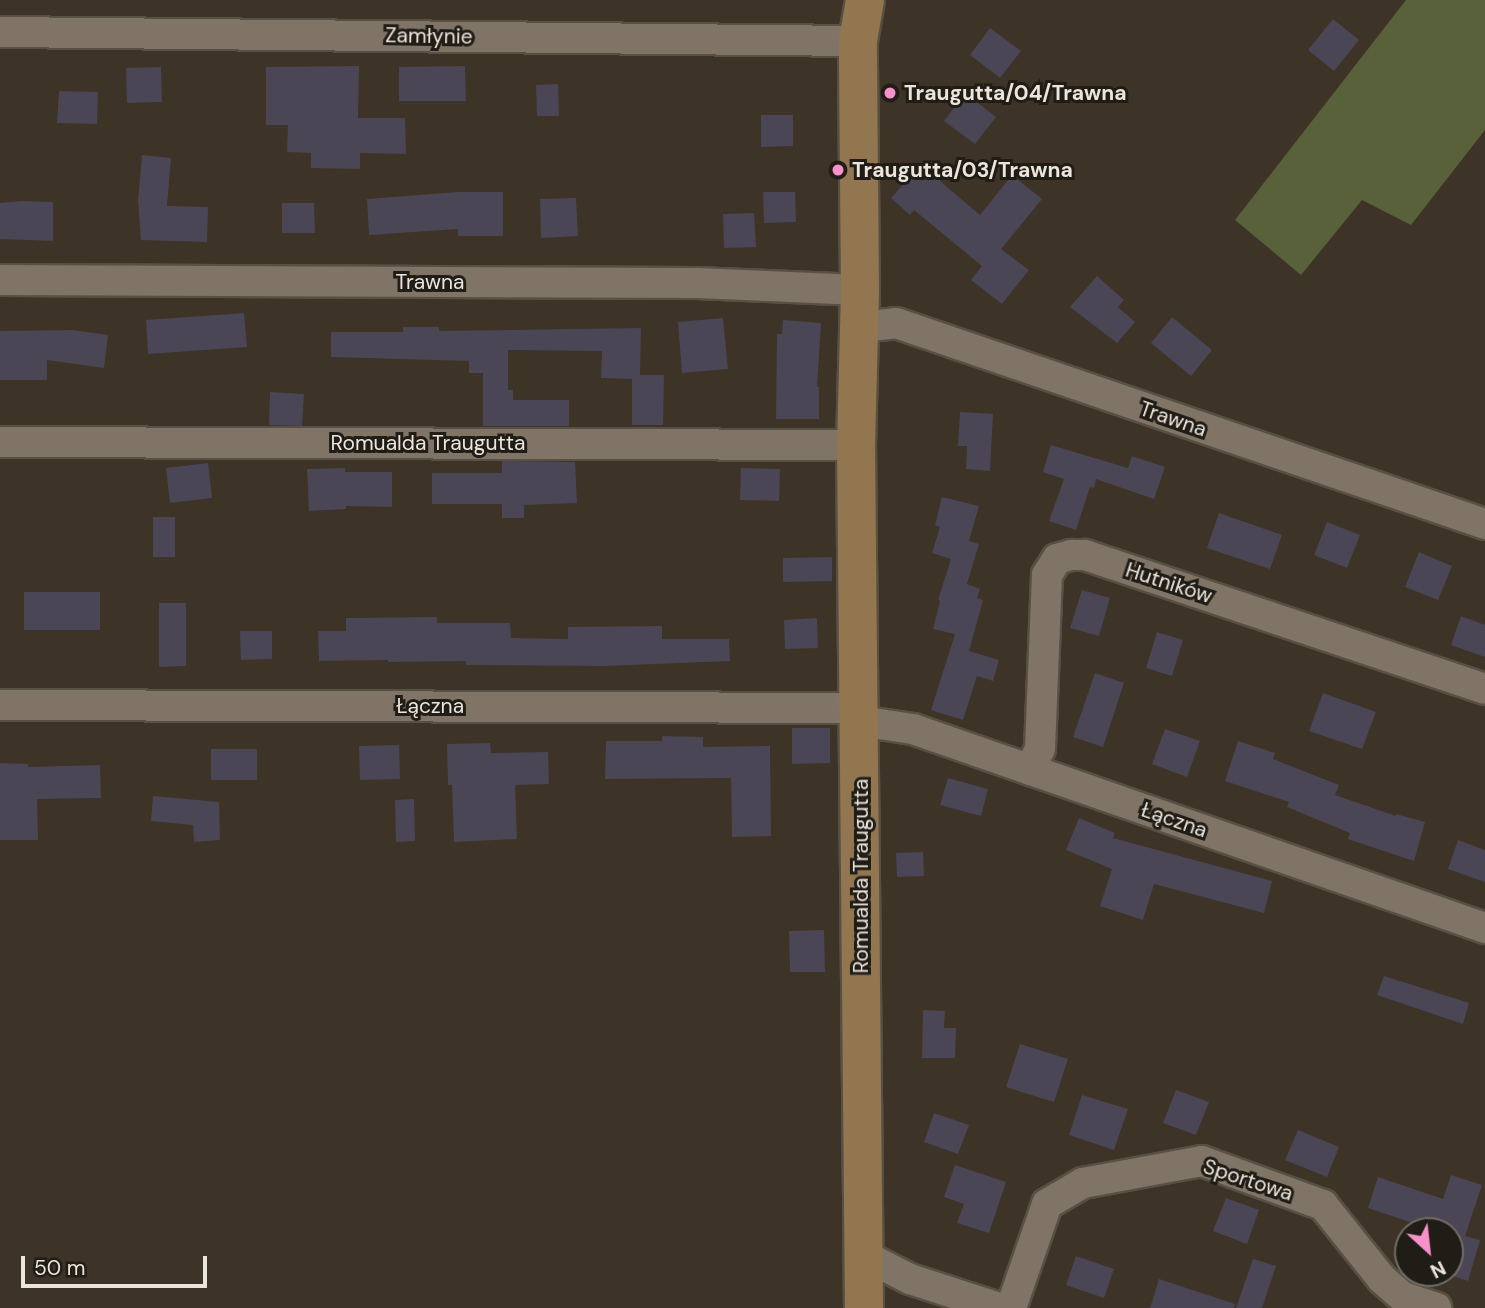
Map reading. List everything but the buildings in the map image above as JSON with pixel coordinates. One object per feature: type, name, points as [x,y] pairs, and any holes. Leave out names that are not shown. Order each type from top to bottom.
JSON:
[{"type":"main road","name":"Romualda Traugutta","points":[[864,1308],[856,445],[860,309],[858,41],[865,0]]},
{"type":"street","name":"Zamłynie","points":[[0,32],[858,41]]},
{"type":"street","name":"Trawna","points":[[0,280],[697,283],[860,309],[1485,524]]},
{"type":"street","name":"Romualda Traugutta","points":[[0,442],[856,445]]},
{"type":"street","name":"Hutników","points":[[1030,770],[1040,749],[1047,575],[1057,559],[1071,555],[1085,555],[1485,689]]},
{"type":"street","name":"Łączna","points":[[0,705],[860,715],[913,729],[1485,928]]},
{"type":"street","name":"Sportowa","points":[[1012,1308],[1047,1204],[1083,1184],[1202,1161],[1323,1205],[1381,1279],[1403,1297],[1436,1308]]},
{"type":"street","points":[[863,1255],[910,1279],[999,1308]]},
{"type":"green space","points":[[1406,0],[1485,0],[1485,130],[1411,225],[1362,200],[1301,275],[1235,220]]},
{"type":"place","name":"Traugutta/04/Trawna","points":[[890,93]]},
{"type":"place","name":"Traugutta/03/Trawna","points":[[838,170]]}]
